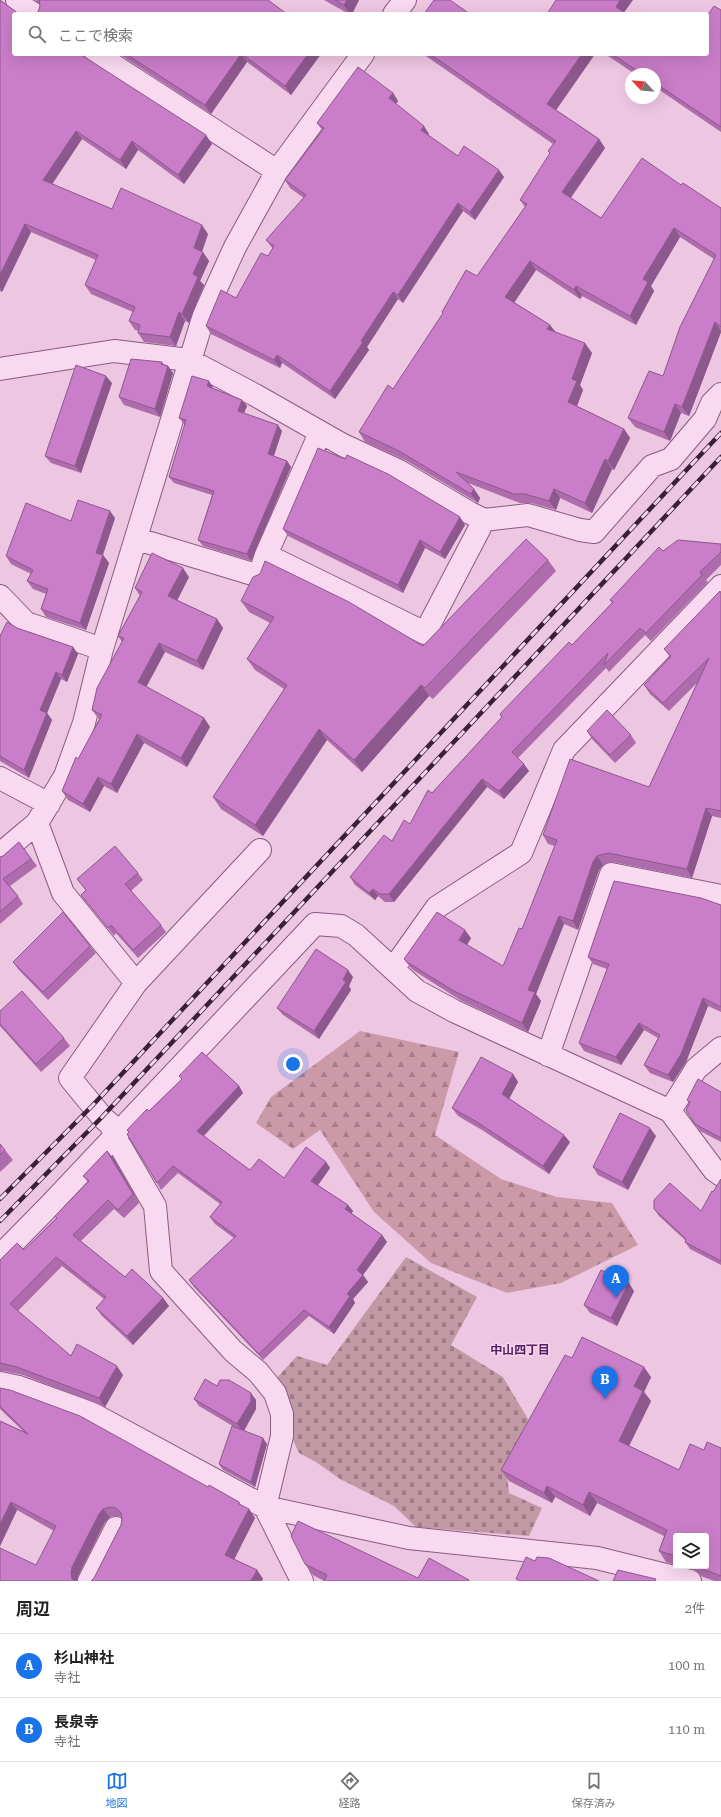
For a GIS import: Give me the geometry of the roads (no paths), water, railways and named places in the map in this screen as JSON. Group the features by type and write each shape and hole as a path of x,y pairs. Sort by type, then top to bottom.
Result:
{"street":[{"path":"18,0 21,6 31,12"},
{"path":"396,12 405,0"},
{"path":"99,56 278,170"},
{"path":"0,854 37,823 65,776 84,723 102,649 137,539 204,315 235,247 278,170 362,56"},
{"path":"0,369 114,351 190,360 255,394 343,446 399,471 484,520 528,515 580,530 594,532 652,466 671,459 705,418 712,403 721,394"},
{"path":"137,539 259,576 266,555 320,433"},
{"path":"266,555 425,633 484,520"},
{"path":"393,969 437,907 522,853 564,750 721,586"},
{"path":"0,596 26,623 102,649"},
{"path":"0,778 49,804"},
{"path":"37,823 63,893 136,983"},
{"path":"260,850 136,983 70,1078 102,1117 111,1125 115,1137 155,1206 161,1272 233,1351 258,1372 275,1393 282,1414 282,1436 265,1507 302,1581"},
{"path":"548,1055 611,874 721,896"},
{"path":"0,1256 115,1137 315,924 341,926 356,935 417,990 436,1001 548,1055 670,1111 709,1164 721,1175"},
{"path":"670,1111 696,1069 721,1048"},
{"path":"0,1383 19,1387 91,1413 265,1507 409,1538 597,1558 690,1581"},
{"path":"89,1581 116,1528"}],"railway":[{"path":"0,1199 92,1106 721,433"},
{"path":"0,1221 102,1117 721,457"}],"place":[{"name":"杉山神社","path":"616,1298"},
{"name":"長泉寺","path":"605,1399"}],"district":[{"name":"中山四丁目","path":"520,1350"}]}
